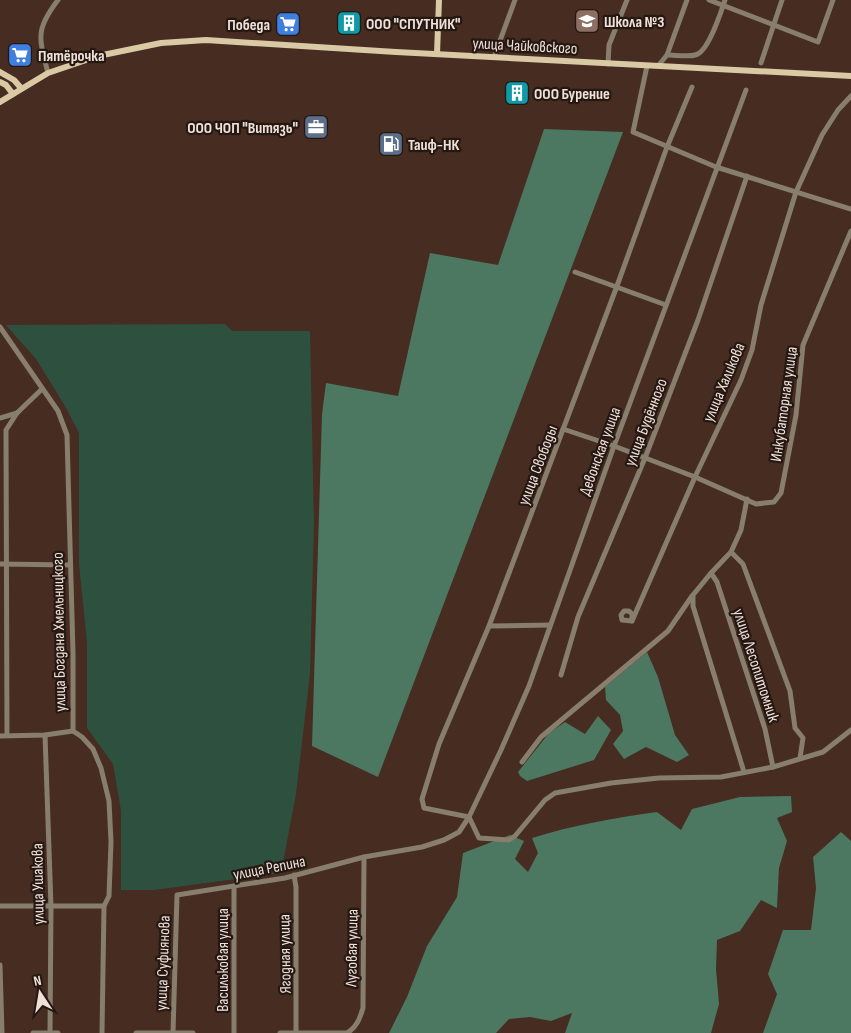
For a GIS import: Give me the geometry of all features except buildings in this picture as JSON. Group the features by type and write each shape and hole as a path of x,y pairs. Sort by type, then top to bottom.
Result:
{"main road":[{"path":"437,54 439,0"},
{"name":"улица Чайковского","path":"0,102 48,73 98,56 161,43 206,40 608,64 851,76"},
{"path":"0,72 14,80 21,88"},
{"path":"0,82 6,85 12,94"}],"street":[{"path":"48,73 40,42 40,32 49,12 58,0"},
{"path":"494,57 515,0"},
{"path":"608,64 609,45 627,0"},
{"path":"658,66 667,55 687,0"},
{"path":"709,0 725,2 818,42 833,0"},
{"path":"761,63 782,0"},
{"path":"667,55 696,56 702,52 710,39 725,2"},
{"path":"647,66 633,132 716,166 851,210"},
{"name":"улица Свободы","path":"469,817 424,808 422,799 439,744 489,626 617,286 667,147 692,87"},
{"name":"Девонская улица","path":"469,817 529,686 614,446 716,166 746,90"},
{"name":"улица Халикова","path":"632,621 695,477 741,380 752,350 761,305 796,192 822,135 838,110 851,96"},
{"name":"улица Будённого","path":"561,675 578,617 645,458 698,320 747,176"},
{"name":"Инкубаторная улица","path":"563,429 695,477 756,504 774,502 781,493 796,416 803,345 851,231"},
{"path":"576,272 666,305"},
{"name":"улица Богдана Хмельницкого","path":"0,327 58,411 67,435 73,653 72,731 82,737 93,749 101,768 109,801 111,842 109,896 104,906 102,1033"},
{"path":"7,735 6,430 17,413 42,389"},
{"path":"0,418 17,413"},
{"path":"522,762 541,737 668,631 692,595 731,552 741,530 747,499"},
{"path":"731,552 743,564 790,691 795,728 803,738 800,758"},
{"path":"0,564 70,565"},
{"name":"улица Лесопитомник","path":"711,573 717,582 766,729 773,767"},
{"path":"692,595 693,606 744,772"},
{"path":"489,626 550,625"},
{"path":"469,817 479,838 509,840 515,836 545,800 555,793 611,783 659,778 721,777 773,767 824,752 851,730"},
{"path":"0,736 45,735 72,731"},
{"name":"улица Ушакова","path":"45,735 50,906 50,1033"},
{"name":"улица Репина","path":"177,895 285,878 364,858 422,847 444,840 460,832 469,817"},
{"name":"Луговая улица","path":"348,1032 358,1023 363,1008 364,858"},
{"name":"Ягодная улица","path":"294,875 296,887 296,1033"},
{"name":"Васильковая улица","path":"234,886 234,1033"},
{"name":"улица Суфиянова","path":"173,1032 177,895"},
{"path":"0,906 104,906"},
{"path":"0,965 2,1033"},
{"path":"280,1033 348,1032"},
{"path":"33,1033 58,1033"},
{"path":"136,1033 193,1033"}],"green space":[{"path":"544,129 623,132 378,777 312,746 322,414 326,383 398,396 430,253 498,265"},
{"path":"225,324 232,331 310,331 314,524 310,674 296,794 281,873 154,890 121,890 121,811 113,764 87,728 87,642 79,564 79,433 36,359 6,325"},
{"path":"647,652 658,677 675,735 689,755 677,762 646,747 624,759 613,744 623,731 620,715 606,700 605,687"},
{"path":"598,716 611,730 594,760 527,781 520,776 518,772 549,733 565,722 585,734"},
{"path":"791,796 792,812 777,818 787,841 779,868 777,908 761,900 740,931 717,940 716,969 719,1004 711,1033 565,1033 572,1013 551,1021 530,1017 509,1019 496,1033 389,1033 407,997 427,946 457,897 463,853 510,835 524,841 515,859 528,872 538,853 532,838 547,833 594,822 657,812 681,830 692,809 740,797"},
{"path":"841,832 851,841 851,1033 763,1033 777,994 768,974 783,930 811,930 816,888 813,857"}],"place":[{"name":"Школа №3","path":"587,21"},
{"name":"ООО \"СПУТНИК\"","path":"349,23"},
{"name":"Победа","path":"288,24"},
{"name":"Пятёрочка","path":"20,55"},
{"name":"ООО Бурение","path":"517,93"},
{"name":"ООО ЧОП \"Витязь\"","path":"316,127"},
{"name":"Таиф-НК","path":"391,144"}]}
